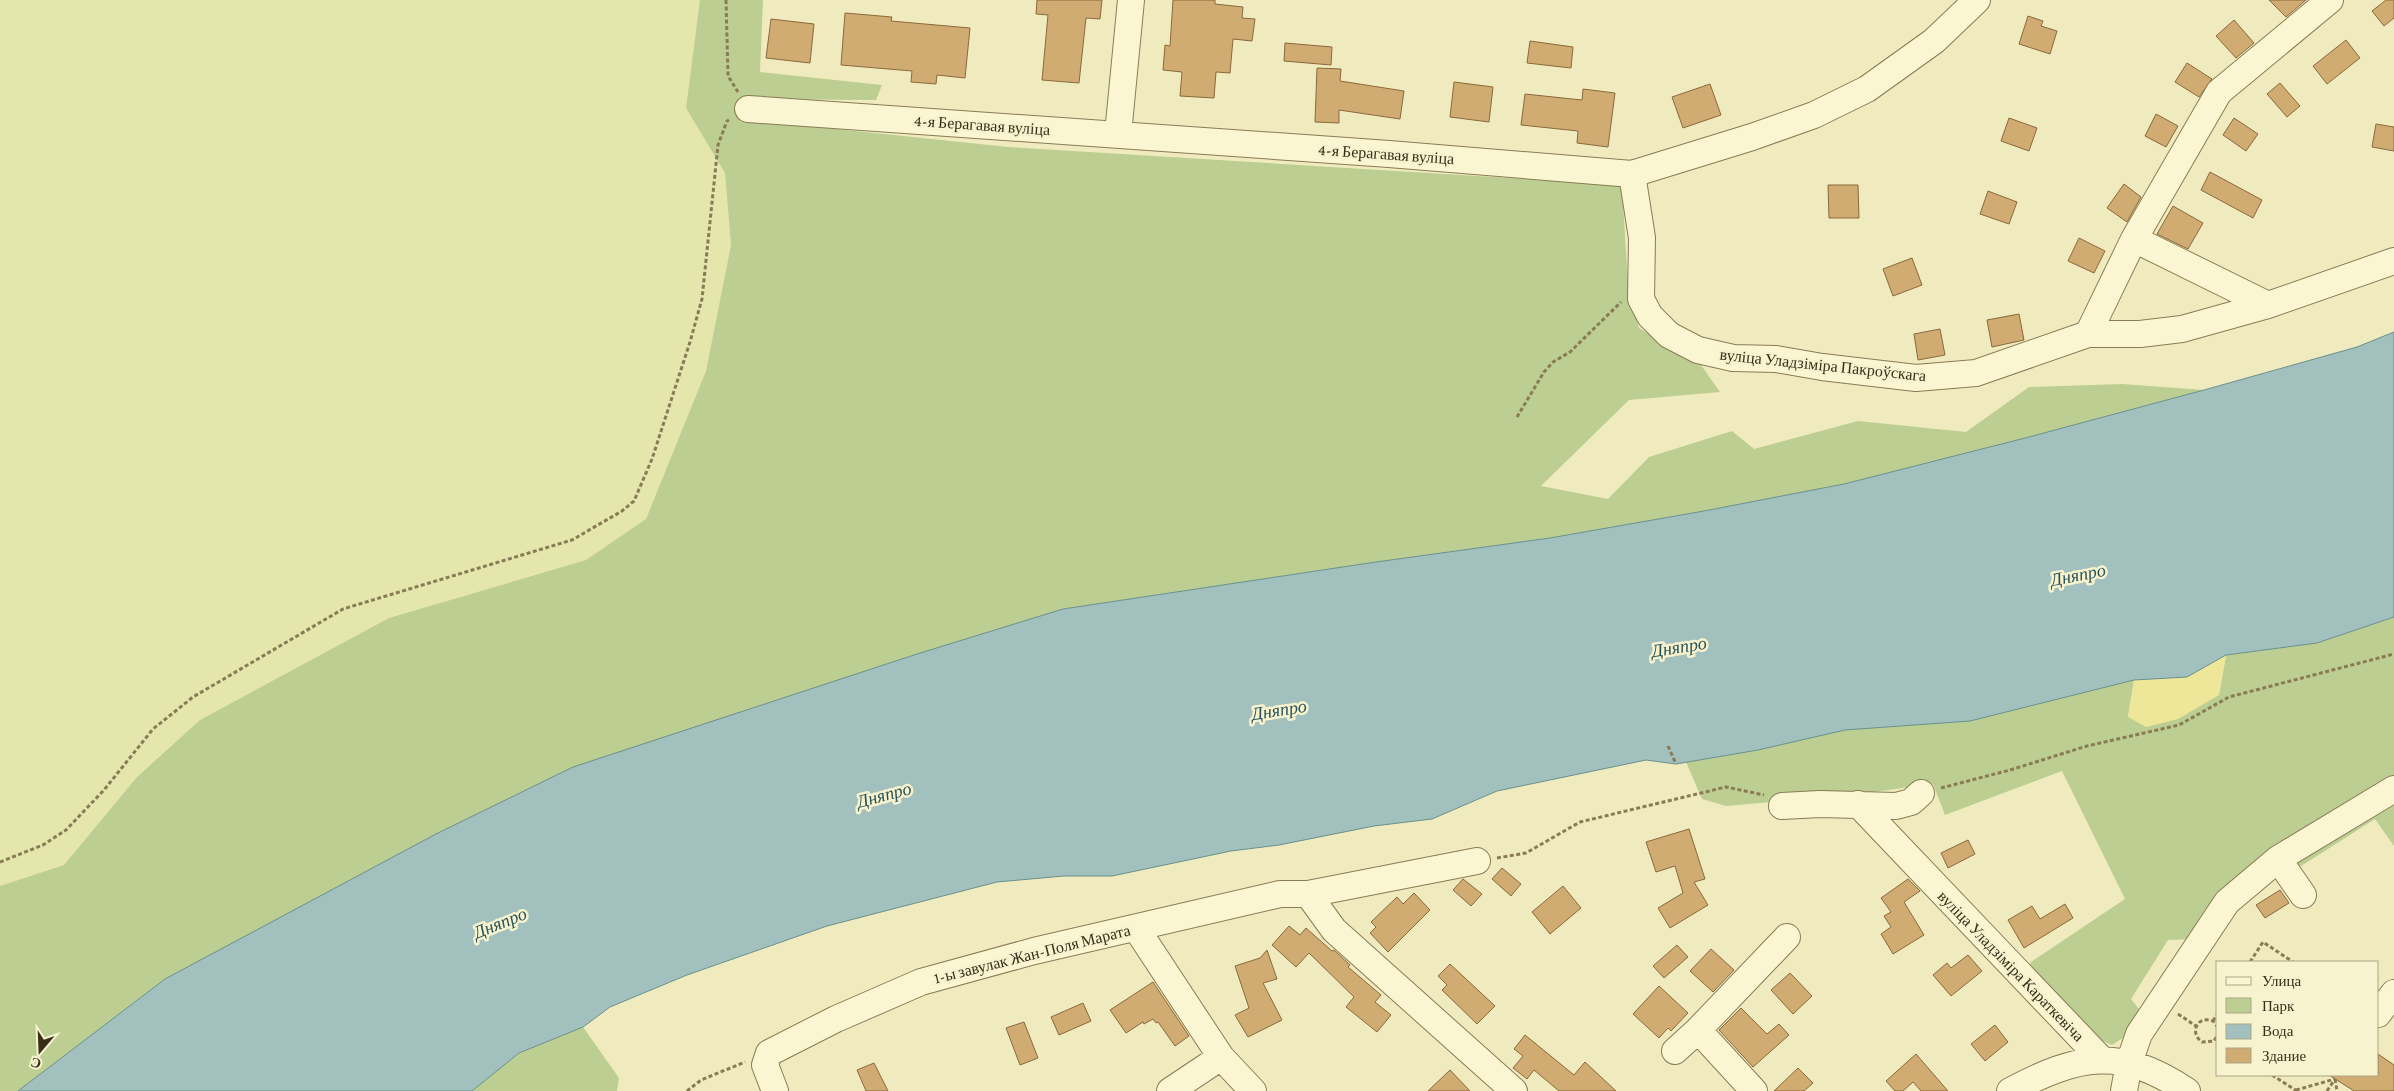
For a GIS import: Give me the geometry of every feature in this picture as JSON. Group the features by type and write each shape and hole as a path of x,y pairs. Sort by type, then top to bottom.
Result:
{"street":[{"path":"1118,134 1131,0"},
{"name":"4-я Берагавая вуліца","path":"748,109 1118,134 1632,174 1752,138 1814,115 1858,93 1934,42 1977,0"},
{"path":"2088,334 2134,239 2219,92 2330,0"},
{"name":"вуліца Уладзіміра Пакроўскага","path":"1632,174 1642,238 1641,299 1650,316 1669,335 1698,350 1733,358 1776,359 1822,367 1916,378 1976,373 2088,334 2140,334 2182,329 2268,305 2394,261"},
{"path":"2134,239 2268,305"},
{"path":"2124,1091 2129,1063 2139,1034 2227,902 2278,859 2394,789"},
{"path":"1782,806 1858,804 1896,806 1911,802 1921,793"},
{"name":"вуліца Уладзіміра Караткевіча","path":"1858,804 2101,1059"},
{"path":"2278,859 2303,895"},
{"name":"1-ы завулак Жан-Поля Марата","path":"769,1052 836,1019 921,982 1034,951 1280,894 1308,894 1477,861"},
{"path":"1308,894 1334,930 1514,1091"},
{"path":"1136,928 1221,1057 1254,1091"},
{"path":"1675,1051 1698,1030 1787,937"},
{"path":"2379,1013 2394,993"},
{"path":"1698,1030 1754,1091"},
{"path":"769,1052 765,1065 776,1091"},
{"path":"1170,1091 1221,1057"},
{"path":"2010,1091 2038,1076 2072,1064 2101,1059 2129,1063 2152,1071 2187,1091"}],"path":[{"path":"0,862 43,845 66,830 104,790 153,729 192,697 343,609 572,540 622,511 634,501 652,459 702,299 718,145 727,121 748,109 728,76 726,0"},
{"path":"1517,417 1549,367 1576,347 1640,281"},
{"path":"1921,793 2010,770 2087,746 2179,725 2229,697 2394,654"},
{"path":"1668,746 1676,764"},
{"path":"1477,861 1526,853 1580,822 1726,786 1765,795 1782,806"},
{"path":"2251,961 2263,942 2292,961"},
{"path":"2213,1021 2216,1016"},
{"path":"2216,1025 2213,1021 2202,1020 2196,1026 2195,1033 2202,1042 2210,1042 2216,1038"},
{"path":"687,1091 701,1080 769,1052"},
{"path":"2274,1076 2297,1090 2335,1079"},
{"path":"2327,1091 2335,1079"},
{"path":"2335,1079 2337,1091"}],"green space":[{"path":"0,0 700,0 686,108 725,173 731,245 706,371 646,519 586,560 389,618 200,720 137,777 64,865 0,886"},
{"path":"700,0 763,0 760,72 882,85 876,100 738,99 740,122 827,128 1008,147 1622,185 1628,285 1639,328 1701,365 1720,392 1629,400 1541,486 1608,499 1649,457 1732,431 1754,449 1858,421 1966,432 2029,387 2122,384 2204,390 1844,484 1550,538 1063,609 917,654 732,715 165,979 18,1091 0,1091 0,886 64,865 137,777 200,720 389,618 586,560 646,519 706,371 731,245 725,173 686,108"},
{"path":"2394,617 2394,781 2193,939 2168,940 2131,999 2142,1013 2129,1034 2112,1045 2092,1036 2027,969 2031,962 2125,899 2062,771 1945,815 1933,784 1851,795 1726,806 1702,799 1686,762 1758,750 1845,730 1970,721 2134,680 2128,717 2219,695 2226,655 2317,643"},
{"path":"2394,799 2394,846 2375,819 2298,868 2296,857"},
{"path":"583,1027 619,1078 617,1091 472,1091 519,1053"}],"sand":[{"path":"2226,655 2219,695 2178,719 2146,727 2128,717 2134,680 2187,677"}],"water":[{"name":"Дняпро","path":"2394,332 2394,617 2317,643 2226,655 2187,677 2134,680 1970,721 1845,730 1758,750 1676,764 1646,760 1497,791 1432,819 1374,826 1279,845 1231,851 1112,876 1064,876 997,882 827,926 687,975 610,1007 583,1027 519,1053 472,1091 18,1091 165,979 436,834 573,767 917,654 1063,609 1550,538 1844,484 2204,390 2357,347"}],"building":[{"path":"1037,0 1102,0 1100,19 1086,18 1079,83 1042,80 1048,15 1036,14"},
{"path":"1173,0 1215,0 1215,4 1243,7 1242,18 1255,19 1252,41 1233,39 1230,73 1216,72 1214,98 1180,96 1182,72 1163,70 1165,45 1170,46"},
{"path":"2269,0 2306,0 2286,17"},
{"path":"2386,0 2394,0 2394,18 2384,26 2372,11"},
{"path":"845,13 892,17 891,21 970,28 965,78 937,75 936,84 911,82 912,71 841,65"},
{"path":"2028,16 2043,21 2041,26 2057,31 2050,54 2019,44"},
{"path":"771,19 814,24 810,63 766,58"},
{"path":"2234,20 2254,43 2236,58 2216,36"},
{"path":"2346,40 2360,58 2327,84 2313,66"},
{"path":"1530,41 1573,47 1571,68 1527,63"},
{"path":"1285,43 1332,47 1331,65 1284,61"},
{"path":"2187,63 2212,79 2199,97 2175,82"},
{"path":"1317,68 1341,69 1340,81 1404,91 1400,119 1339,110 1339,123 1315,122"},
{"path":"1454,82 1493,87 1489,122 1450,117"},
{"path":"2280,83 2300,106 2287,117 2267,94"},
{"path":"1710,84 1721,115 1683,128 1672,97"},
{"path":"1583,89 1615,93 1608,147 1577,143 1578,131 1521,125 1525,94 1582,100"},
{"path":"2156,114 2178,126 2166,147 2145,136"},
{"path":"2009,118 2037,128 2029,151 2001,141"},
{"path":"2234,118 2258,134 2246,151 2223,135"},
{"path":"2376,124 2394,127 2394,151 2372,147"},
{"path":"2210,172 2262,200 2253,218 2201,190"},
{"path":"2124,184 2141,197 2127,222 2107,208"},
{"path":"1828,185 1858,185 1859,218 1829,218"},
{"path":"1988,191 2017,202 2009,224 1980,214"},
{"path":"2173,206 2203,223 2188,249 2157,234"},
{"path":"2079,238 2105,251 2094,273 2068,261"},
{"path":"1912,258 1922,285 1893,296 1883,269"},
{"path":"2019,314 2024,340 1992,347 1987,320"},
{"path":"1940,329 1945,355 1918,360 1914,334"},
{"path":"1689,829 1705,879 1694,882 1708,905 1670,928 1658,908 1683,893 1675,866 1656,872 1646,842"},
{"path":"1968,840 1975,854 1948,868 1941,853"},
{"path":"1502,868 1521,884 1511,896 1492,879"},
{"path":"1463,879 1482,894 1471,906 1453,890"},
{"path":"1908,879 1920,891 1904,902 1924,935 1893,954 1881,934 1891,927 1884,916 1891,912 1881,898"},
{"path":"1563,886 1581,908 1550,934 1532,912"},
{"path":"2280,890 2289,903 2265,918 2256,905"},
{"path":"1414,893 1430,910 1388,952 1370,933 1376,927 1371,922 1397,897 1403,904"},
{"path":"2065,904 2073,918 2024,948 2008,920 2032,906 2040,919"},
{"path":"1289,926 1300,935 1306,928 1332,951 1334,950 1350,965 1348,967 1381,995 1375,1002 1391,1015 1377,1032 1346,1007 1354,997 1309,953 1296,967 1272,945"},
{"path":"1677,945 1688,957 1664,978 1653,966"},
{"path":"1711,949 1734,970 1713,992 1690,971"},
{"path":"1267,950 1277,979 1263,983 1282,1020 1248,1037 1235,1015 1249,1008 1235,966 1260,958"},
{"path":"1968,955 1982,971 1951,996 1933,975 1947,963 1951,968"},
{"path":"1450,964 1495,1006 1477,1024 1442,990 1447,985 1438,976"},
{"path":"1790,973 1812,996 1793,1014 1771,990"},
{"path":"1153,982 1189,1036 1175,1046 1158,1022 1156,1023 1153,1019 1144,1024 1143,1022 1126,1033 1110,1010"},
{"path":"1659,986 1688,1013 1671,1031 1668,1028 1659,1038 1633,1014"},
{"path":"1083,1003 1091,1021 1059,1035 1051,1017"},
{"path":"1741,1008 1767,1034 1779,1024 1789,1035 1753,1067 1719,1030"},
{"path":"1024,1022 1038,1058 1020,1065 1006,1028"},
{"path":"1995,1025 2008,1042 1985,1061 1971,1044"},
{"path":"1525,1035 1574,1075 1585,1062 1616,1091 1559,1091 1534,1070 1527,1079 1513,1068 1523,1056 1514,1049"},
{"path":"1916,1054 1948,1091 1921,1091 1913,1082 1903,1091 1895,1091 1886,1081"},
{"path":"2379,1055 2394,1065 2394,1091 2354,1091 2331,1076 2379,1076"},
{"path":"874,1063 888,1091 866,1091 857,1070"},
{"path":"1798,1068 1813,1083 1804,1091 1774,1091"},
{"path":"1450,1070 1470,1091 1428,1091"}]}
